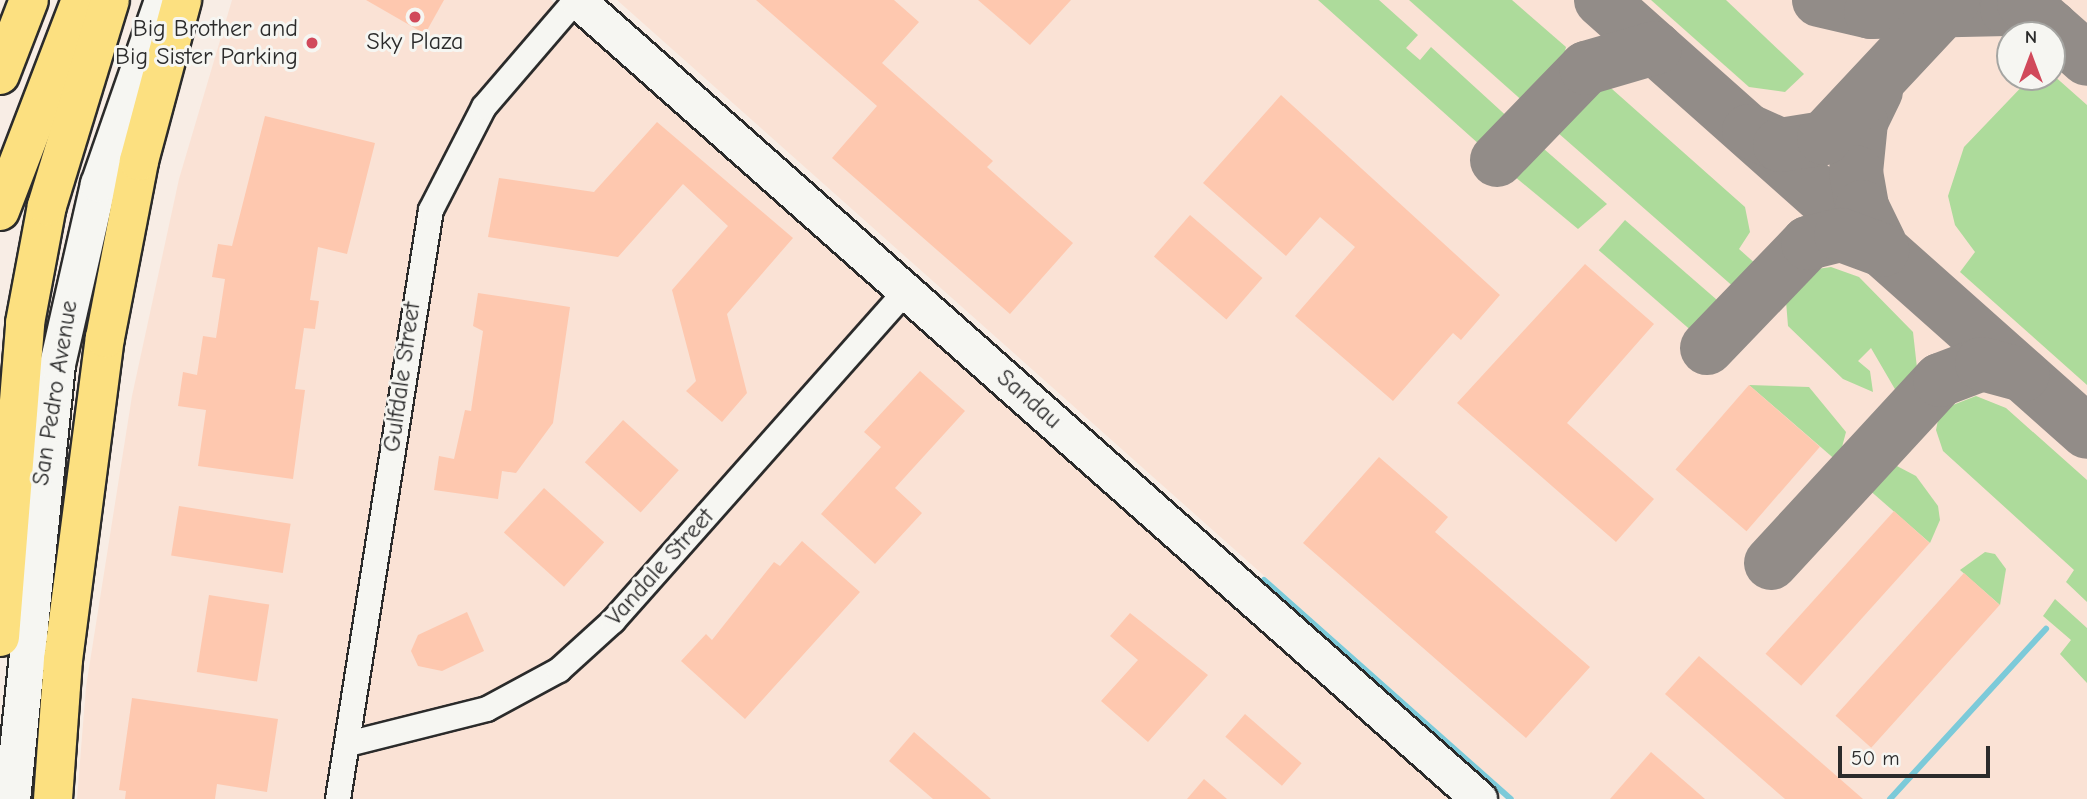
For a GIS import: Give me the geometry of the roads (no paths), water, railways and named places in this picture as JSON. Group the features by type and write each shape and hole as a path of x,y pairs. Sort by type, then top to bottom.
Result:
{"highway":[{"path":"0,75 29,0"},
{"path":"0,211 81,0"},
{"path":"0,637 25,323 47,206 110,0"},
{"path":"53,799 62,660 101,360 134,186 182,0"}],"street":[{"name":"San Pedro Avenue","path":"12,799 57,364 98,184 162,0"},
{"name":"Sandau","path":"577,0 1479,799"},
{"name":"Gulfdale Street","path":"338,799 431,210 484,107 577,0"},
{"name":"Vandale Street","path":"348,744 487,709 559,670 619,614 906,291"}],"waterway":[{"path":"1264,580 1511,799"},
{"path":"1890,799 2046,629"}],"place":[{"name":"Sky Plaza","path":"415,17"},
{"name":"Big Brother and Big Sister Parking","path":"312,43"}]}
